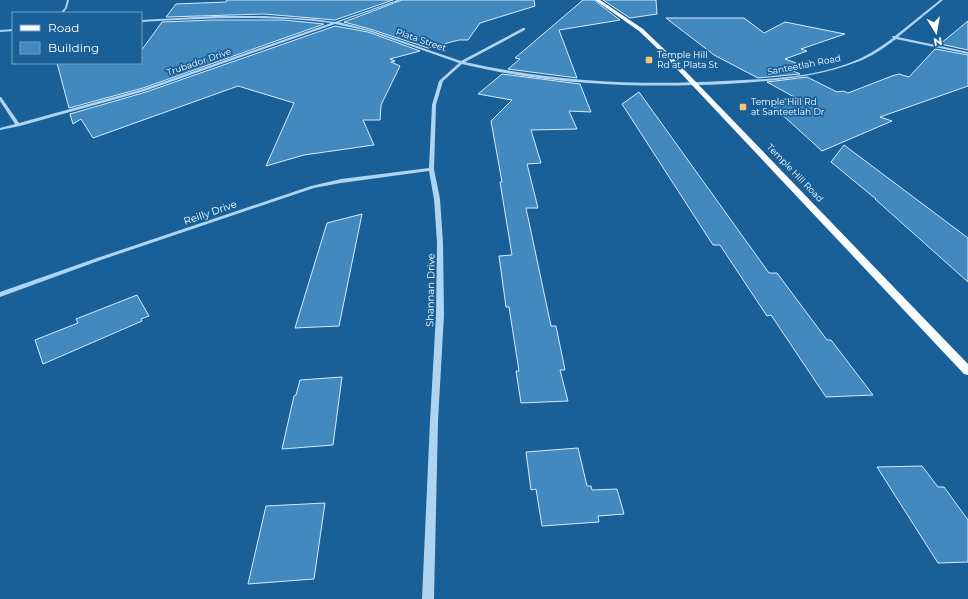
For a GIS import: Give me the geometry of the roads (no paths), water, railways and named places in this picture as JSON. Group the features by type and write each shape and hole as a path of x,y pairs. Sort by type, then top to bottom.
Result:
{"main road":[{"name":"Temple Hill Road","path":"597,0 641,30 696,85 968,371"}],"street":[{"path":"62,12 66,8 68,0"},
{"name":"Trubador Drive","path":"0,129 144,90 400,0"},
{"name":"Santeetlah Road","path":"696,85 773,80 838,68 860,61 942,0"},
{"name":"Plata Street","path":"142,21 249,16 285,17 338,23 369,30 462,62 523,75 618,84 696,85"},
{"name":"Shannan Drive","path":"428,599 434,421 440,315 440,243 437,199 431,168 432,125 436,93 441,82 462,62 524,29"},
{"path":"0,31 12,30"},
{"path":"893,37 968,53"},
{"path":"0,98 18,124"},
{"name":"Reilly Drive","path":"0,295 99,259 313,187 341,181 431,168"}],"place":[{"name":"Temple Hill Rd at Plata St","path":"649,60"},
{"name":"Temple Hill Rd at Santeetlah Dr","path":"743,107"}]}
